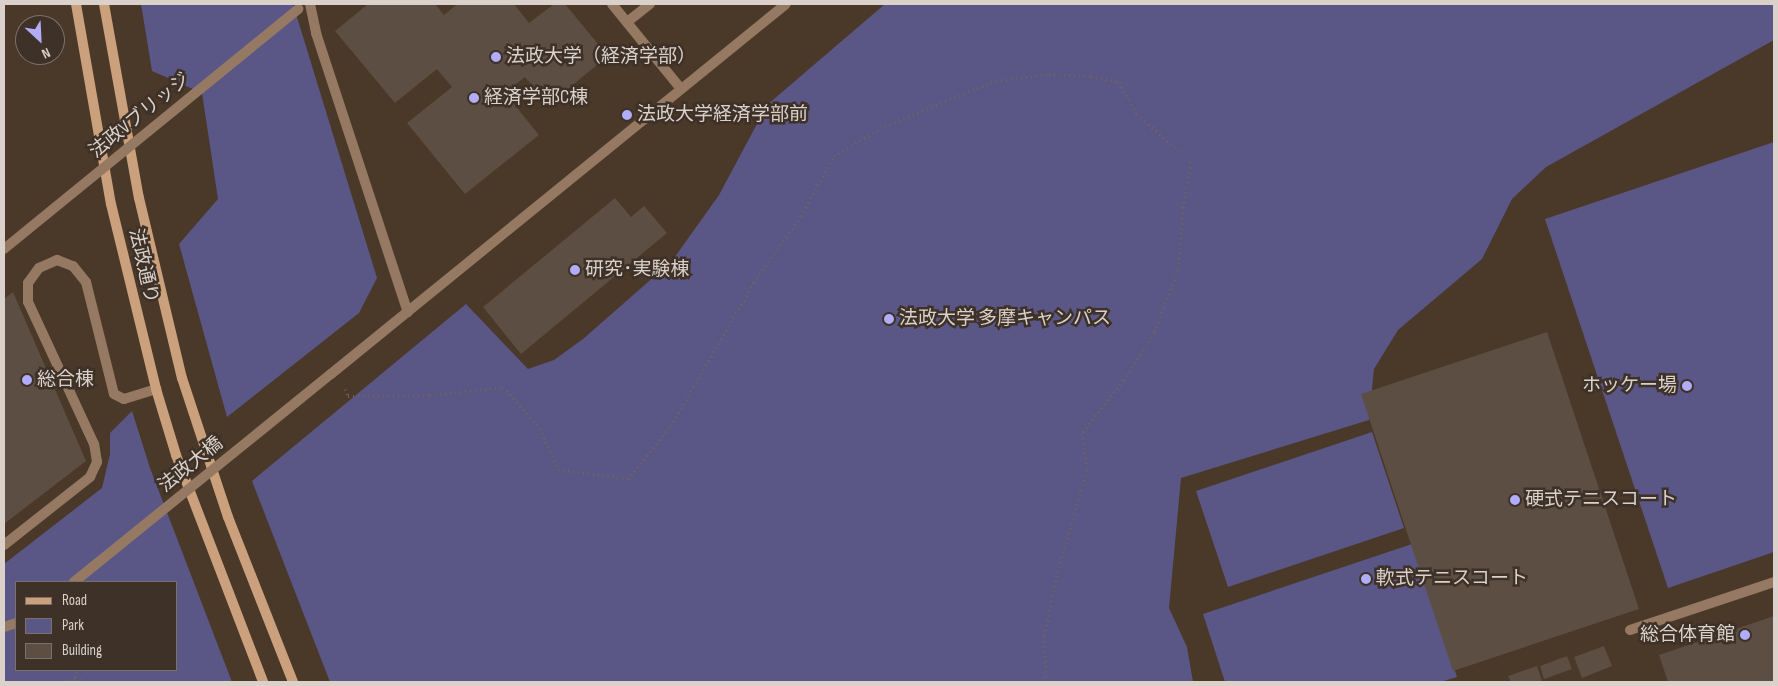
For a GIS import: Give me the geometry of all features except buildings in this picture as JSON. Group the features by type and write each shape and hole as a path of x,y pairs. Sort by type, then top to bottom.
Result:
{"street":[{"name":"法政通り","path":"76,4 111,204 156,389 204,529 263,682"},
{"name":"法政通り","path":"104,4 157,283 182,378 228,517 293,682"},
{"path":"310,4 316,33 408,312"},
{"path":"612,4 681,89"},
{"path":"627,22 650,4"},
{"name":"法政大橋","path":"75,581 786,4"},
{"name":"法政Vブリッジ","path":"4,249 298,9"},
{"path":"4,545 90,477 97,462 94,444 28,302 28,283 39,268 57,260 73,266 86,282 114,394 124,399 156,389"},
{"path":"1630,630 1774,582"}],"path":[{"path":"345,389 348,396 430,395 503,387 540,428 558,469 628,479 671,426 754,282 801,216 834,156 885,126 991,82 1049,74 1091,76 1119,82 1138,114 1191,162 1183,208 1178,270 1154,333 1124,380 1082,433 1087,470 1059,566 1044,636 1046,682"},
{"path":"75,677 76,671"},
{"path":"65,682 75,677"},
{"path":"75,677 84,682"}],"shaded area":[{"name":"法政大学 多摩キャンパス","path":"4,4 1774,4 1774,682 4,682"}],"green space":[{"path":"141,4 293,4 377,278 359,313 227,417 179,244 218,199 202,93 152,71"},
{"path":"885,4 1774,4 1774,40 1546,167 1512,199 1482,259 1398,330 1374,369 1369,420 1181,478 1169,608 1187,647 1193,682 330,682 252,481 466,304 528,369 554,360 583,339 672,261 719,195 767,105"},
{"name":"ホッケー場","path":"1774,142 1774,552 1668,588 1545,219"},
{"path":"132,411 150,468 232,682 4,682 4,564 102,488 110,454 110,433"},
{"name":"軟式テニスコート","path":"1372,432 1404,528 1228,587 1196,491"},
{"name":"軟式テニスコート","path":"1412,544 1457,677 1440,682 1225,682 1203,614"}],"place":[{"name":"法政大学（経済学部）","path":"496,57"},
{"name":"経済学部C棟","path":"474,98"},
{"name":"法政大学経済学部前","path":"627,115"},
{"name":"研究･実験棟","path":"575,270"},
{"name":"法政大学 多摩キャンパス","path":"889,319"},
{"name":"総合棟","path":"27,380"},
{"name":"ホッケー場","path":"1687,386"},
{"name":"硬式テニスコート","path":"1515,500"},
{"name":"軟式テニスコート","path":"1366,579"},
{"name":"総合体育館","path":"1745,635"}]}
